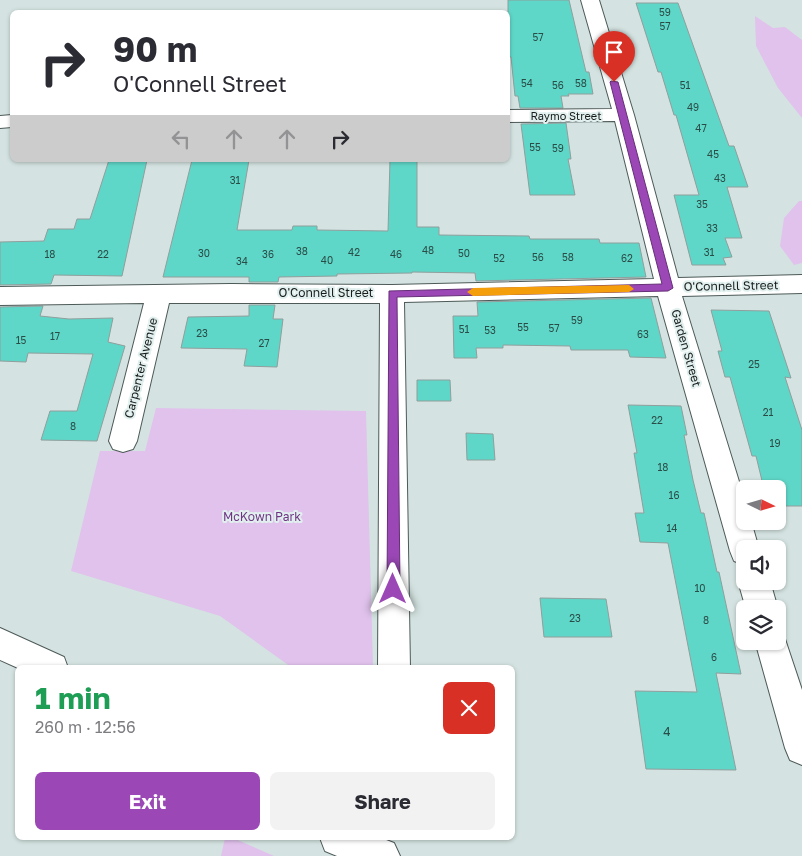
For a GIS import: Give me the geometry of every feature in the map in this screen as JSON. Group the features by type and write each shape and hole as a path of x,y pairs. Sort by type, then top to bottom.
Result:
{"street":[{"name":"Garden Street","path":"590,0 624,116 668,288 742,540"},
{"name":"Raymo Street","path":"510,116 624,116"},
{"name":"O'Connell Street","path":"0,296 392,294 802,284"},
{"name":"Carpenter Avenue","path":"123,441 159,294"},
{"path":"392,294 394,665"},
{"path":"0,643 46,665"},
{"path":"775,650 802,748"},
{"path":"343,840 381,856"}],"green space":[{"path":"755,16 773,28 785,27 802,40 802,118 778,88 756,46"},
{"path":"799,201 802,201 802,263 794,265 780,246 784,218"},
{"name":"McKown Park","path":"156,408 366,411 373,665 288,665 220,616 71,571 100,451 145,451"},
{"path":"225,840 238,840 274,856 221,856"}],"building":[{"path":"508,0 569,0 586,72 589,72 593,94 568,94 569,96 561,96 563,108 520,108 518,96 515,96 510,57 510,10 508,10"},
{"path":"636,3 678,3 729,146 734,146 748,187 727,187 742,238 725,238 732,257 723,258 726,265 692,265 674,195 699,195 676,115 674,115 661,72 658,72"},
{"path":"566,123 571,159 568,159 575,195 530,195 521,124"},
{"path":"108,162 147,162 122,276 54,275 51,284 0,285 0,242 44,241 48,229 74,229 77,219 90,219"},
{"path":"192,162 249,162 237,230 292,230 293,226 317,226 317,230 388,231 390,162 417,162 417,227 439,227 439,235 529,236 530,239 599,239 600,243 639,243 646,277 476,281 475,273 412,272 279,277 278,282 249,282 249,277 163,277"},
{"path":"651,298 666,358 630,357 628,350 571,350 570,346 503,345 503,348 476,348 477,358 454,358 453,316 478,316 477,302"},
{"path":"249,305 275,305 273,319 283,319 277,367 244,366 247,349 181,348 188,317 249,316"},
{"path":"43,306 40,316 69,319 113,318 108,342 125,346 97,441 41,440 50,411 77,411 93,354 28,353 26,362 0,361 0,307"},
{"path":"711,310 769,311 791,378 785,377 802,430 802,506 786,506 786,480 762,480 756,456 752,456 730,377 725,377 718,351 722,351"},
{"path":"417,380 450,380 451,401 417,401"},
{"path":"628,405 681,406 687,435 684,435 693,480 701,513 704,513 717,572 719,572 741,674 716,673 736,770 646,769 635,691 697,692 668,543 640,542 635,513 644,513 634,453 637,453"},
{"path":"466,433 493,434 495,460 467,460"},
{"path":"540,598 606,599 612,637 544,637"}],"slow traffic":[{"path":"473,292 629,289"}],"route":[{"path":"393,589 392,294 668,288 614,82"}]}
